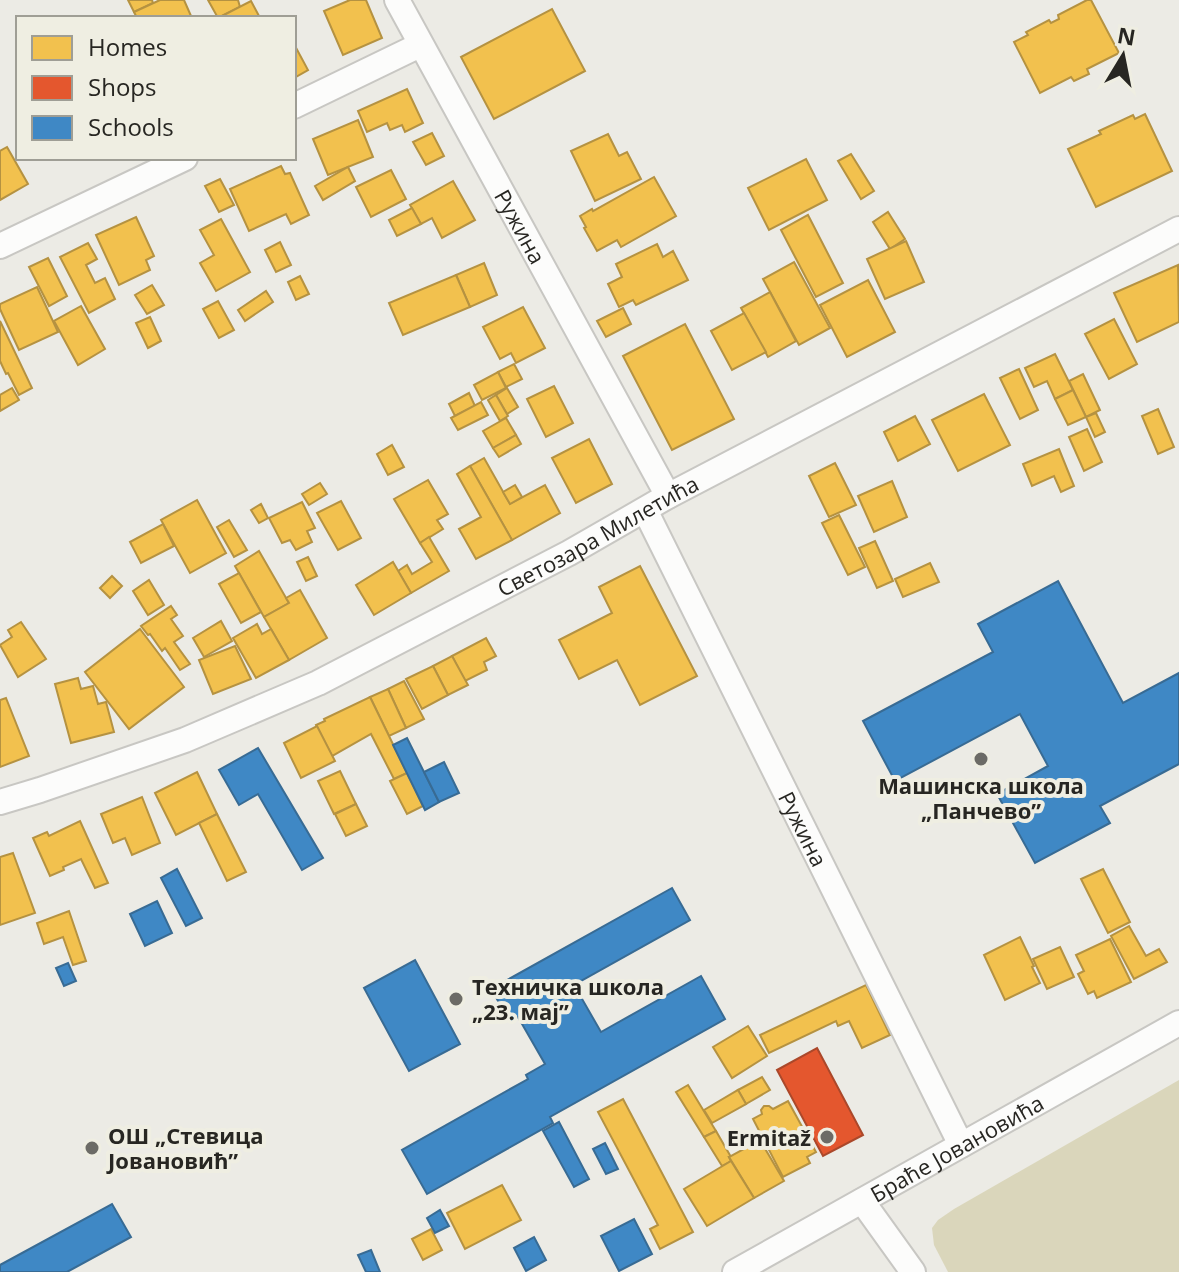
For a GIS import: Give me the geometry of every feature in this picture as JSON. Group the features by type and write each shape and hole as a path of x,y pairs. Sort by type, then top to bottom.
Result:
{"street":[{"name":"Ружина","path":"397,0 668,496"},
{"path":"296,105 420,45"},
{"path":"0,246 181,160"},
{"name":"Светозара Милетића","path":"0,802 185,740 318,683 1179,229"},
{"name":"Ружина","path":"645,510 961,1145"},
{"name":"Браће Јовановића","path":"735,1272 1179,1023"},
{"path":"862,1201 913,1272"}],"shaded area":[{"path":"1179,1080 1179,1272 948,1272 934,1245 932,1228 938,1220"}],"building: Homes":[{"path":"128,0 152,0 153,3 134,12"},
{"path":"160,0 184,0 191,16 136,16 134,12"},
{"path":"208,0 238,0 240,7 217,16"},
{"path":"350,0 366,0 382,38 343,55 324,11"},
{"path":"1091,0 1119,53 1087,69 1089,74 1074,81 1071,77 1040,93 1014,42 1028,35 1026,32 1049,20 1051,23 1059,19 1058,15"},
{"path":"251,1 259,16 222,16"},
{"path":"552,9 585,71 494,119 461,57"},
{"path":"296,48 308,70 296,77"},
{"path":"407,89 423,123 405,132 402,125 390,130 387,123 367,132 358,111"},
{"path":"1145,114 1172,171 1096,207 1068,149 1133,115 1135,119"},
{"path":"358,120 373,157 328,175 313,139"},
{"path":"432,133 444,156 426,165 413,142"},
{"path":"608,134 619,156 627,152 641,179 595,201 571,151"},
{"path":"7,147 28,184 0,200 0,151"},
{"path":"851,154 874,191 861,199 838,161"},
{"path":"806,159 827,200 769,230 748,188"},
{"path":"281,166 285,174 290,173 309,215 291,224 286,214 249,231 230,189"},
{"path":"348,167 355,181 323,200 315,186"},
{"path":"391,170 406,199 371,217 356,187"},
{"path":"654,177 676,216 621,247 617,240 597,251 580,216"},
{"path":"220,179 234,205 219,212 205,186"},
{"path":"453,181 475,220 442,238 432,218 421,224 410,205"},
{"path":"412,208 421,224 397,236 389,220"},
{"path":"888,212 905,239 890,249 873,222"},
{"path":"808,215 843,283 816,297 781,230"},
{"path":"136,217 154,256 146,260 150,270 119,285 96,235"},
{"path":"221,219 250,272 216,291 200,263 214,255 200,230"},
{"path":"906,241 924,282 885,299 867,259"},
{"path":"280,242 291,265 276,272 265,250"},
{"path":"88,243 97,259 86,265 95,283 105,278 115,299 89,313 60,257"},
{"path":"657,244 663,257 673,251 688,280 636,305 633,300 619,307 608,284 622,277 616,264"},
{"path":"48,258 67,296 49,306 29,267"},
{"path":"794,262 830,328 799,345 763,279"},
{"path":"484,263 497,295 470,307 456,275"},
{"path":"1178,265 1179,322 1137,342 1114,293"},
{"path":"456,275 470,307 403,335 389,303"},
{"path":"300,276 309,294 296,300 288,282"},
{"path":"868,280 895,332 847,357 820,305"},
{"path":"152,285 164,305 147,314 135,295"},
{"path":"37,287 58,332 19,350 0,304"},
{"path":"266,291 273,302 245,321 238,310"},
{"path":"770,292 796,341 768,357 741,308"},
{"path":"218,301 234,330 219,338 203,309"},
{"path":"81,306 105,349 78,365 54,321"},
{"path":"523,307 545,348 516,363 511,353 500,359 483,327"},
{"path":"623,308 631,324 606,337 597,321"},
{"path":"744,313 766,352 732,370 711,331"},
{"path":"150,317 161,341 148,348 136,323"},
{"path":"1114,319 1137,364 1109,379 1085,334"},
{"path":"0,321 32,388 19,395 0,361"},
{"path":"685,324 734,419 672,450 623,356"},
{"path":"1055,354 1073,390 1055,399 1047,381 1034,387 1025,368"},
{"path":"514,364 522,379 506,387 498,372"},
{"path":"1019,369 1038,410 1020,419 1000,378"},
{"path":"498,372 506,388 482,400 474,385"},
{"path":"1083,374 1100,410 1086,417 1069,381"},
{"path":"554,386 573,423 546,437 527,399"},
{"path":"12,388 19,400 0,411 0,395"},
{"path":"507,388 518,407 507,414 496,395"},
{"path":"1073,390 1086,417 1068,425 1055,399"},
{"path":"469,393 475,406 455,416 449,404"},
{"path":"984,394 1010,445 958,471 932,420"},
{"path":"496,395 508,416 500,421 488,400"},
{"path":"481,402 488,415 458,430 451,418"},
{"path":"1158,409 1174,447 1158,454 1142,416"},
{"path":"1096,413 1105,432 1095,437 1086,417"},
{"path":"915,416 930,444 898,461 884,432"},
{"path":"506,418 516,435 493,448 483,431"},
{"path":"1087,429 1102,462 1084,471 1069,437"},
{"path":"516,435 521,444 499,457 493,448"},
{"path":"589,439 612,484 576,503 552,458"},
{"path":"392,445 404,467 388,475 377,454"},
{"path":"1059,449 1074,486 1061,492 1054,476 1032,486 1023,464"},
{"path":"484,458 510,504 545,485 560,513 512,540 470,466"},
{"path":"835,463 856,505 829,517 809,476"},
{"path":"470,466 512,540 476,559 459,529 481,517 457,474"},
{"path":"428,480 448,514 437,520 443,529 420,543 394,499"},
{"path":"892,481 907,517 874,532 858,496"},
{"path":"320,483 327,494 309,505 302,494"},
{"path":"515,485 522,497 510,504 503,492"},
{"path":"197,500 226,553 190,573 161,520"},
{"path":"341,501 361,538 338,550 317,513"},
{"path":"302,502 315,528 307,531 312,542 296,550 290,540 282,543 269,518"},
{"path":"261,504 268,518 259,523 251,510"},
{"path":"839,515 865,567 848,575 822,523"},
{"path":"229,520 247,550 234,557 217,527"},
{"path":"163,524 174,546 141,563 130,542"},
{"path":"429,537 449,571 411,593 398,571 407,565 412,574 432,562 420,543"},
{"path":"875,541 893,581 877,588 859,548"},
{"path":"259,551 289,603 264,617 235,566"},
{"path":"308,557 317,576 306,581 297,562"},
{"path":"393,562 411,593 374,615 356,585"},
{"path":"930,563 939,582 903,597 895,579"},
{"path":"640,566 697,676 640,705 617,660 579,679 559,640 612,613 599,587"},
{"path":"239,573 261,612 241,623 219,584"},
{"path":"112,576 122,586 110,598 100,588"},
{"path":"149,580 164,605 148,615 133,591"},
{"path":"300,590 327,638 289,660 264,617 289,603 286,598"},
{"path":"171,606 177,615 171,619 183,636 174,642 190,664 180,670 165,648 162,651 141,626"},
{"path":"221,621 232,641 204,657 193,638"},
{"path":"21,622 46,659 18,677 0,645 12,637 8,630"},
{"path":"257,624 262,634 271,629 289,660 256,678 233,638"},
{"path":"140,629 184,687 129,729 85,672"},
{"path":"486,638 496,656 484,662 487,670 465,681 452,656"},
{"path":"235,646 251,679 213,694 199,660"},
{"path":"452,656 468,685 448,695 433,666"},
{"path":"433,666 448,695 422,709 406,679"},
{"path":"78,678 81,689 93,686 98,704 106,702 114,732 71,743 55,684"},
{"path":"404,681 424,719 406,728 388,689"},
{"path":"388,689 406,728 389,736 370,697"},
{"path":"370,697 407,773 394,779 371,734 332,756 316,725"},
{"path":"6,698 29,756 0,767 0,700"},
{"path":"317,726 335,761 301,778 284,743"},
{"path":"340,771 356,804 334,814 318,781"},
{"path":"197,772 217,814 176,835 155,793"},
{"path":"407,773 423,806 407,814 390,781"},
{"path":"142,797 160,843 132,855 125,838 113,843 101,814"},
{"path":"356,804 367,826 346,836 335,814"},
{"path":"217,814 246,872 227,881 199,823"},
{"path":"80,821 108,883 95,888 81,859 50,876 33,838 47,832 49,836"},
{"path":"13,853 35,913 0,925 0,857"},
{"path":"1103,869 1130,922 1108,933 1081,879"},
{"path":"69,911 86,961 73,965 63,937 44,944 37,923"},
{"path":"1129,926 1146,956 1159,949 1167,962 1134,979 1111,936"},
{"path":"1020,937 1040,983 1005,1000 984,955"},
{"path":"1110,939 1131,982 1097,998 1094,991 1088,994 1078,974 1084,971 1076,955"},
{"path":"1060,947 1074,977 1047,989 1033,959"},
{"path":"866,985 890,1035 862,1048 849,1021 838,1026 836,1021 769,1053 760,1035"},
{"path":"748,1026 767,1056 732,1078 713,1047"},
{"path":"762,1077 770,1090 746,1104 738,1090"},
{"path":"688,1085 716,1131 704,1137 676,1092"},
{"path":"738,1090 746,1104 712,1123 704,1110"},
{"path":"623,1099 693,1232 660,1249 650,1229 658,1225 598,1112"},
{"path":"788,1101 816,1152 807,1157 810,1163 783,1177 753,1119 762,1114 764,1106 773,1109"},
{"path":"716,1131 731,1157 731,1161 722,1166 704,1137"},
{"path":"760,1140 784,1181 754,1198 729,1157"},
{"path":"731,1161 754,1198 707,1226 684,1189"},
{"path":"502,1185 521,1220 465,1249 447,1213"},
{"path":"431,1229 442,1250 423,1260 412,1239"}],"building: Shops":[{"path":"817,1048 863,1135 823,1156 777,1070"}],"building: Schools":[{"path":"1058,581 1123,703 1179,673 1179,764 1100,806 1110,823 1035,863 997,794 1048,766 1020,714 895,781 863,721 993,652 978,624"},
{"path":"407,738 439,802 425,810 393,745"},
{"path":"258,748 323,858 302,870 258,794 239,805 219,770"},
{"path":"444,762 459,793 439,802 424,772"},
{"path":"177,869 202,918 186,926 161,878"},
{"path":"672,888 690,920 574,985 601,1032 701,976 725,1019 550,1117 553,1123 427,1194 402,1150 528,1079 526,1075 545,1064 518,1017 510,1021 491,989"},
{"path":"157,901 172,933 145,946 130,914"},
{"path":"415,960 460,1044 409,1071 364,988"},
{"path":"68,963 76,981 64,986 56,968"},
{"path":"559,1122 589,1179 574,1187 543,1131"},
{"path":"605,1143 618,1169 606,1174 593,1149"},
{"path":"112,1204 131,1237 67,1272 0,1272 0,1265"},
{"path":"440,1210 449,1226 435,1233 427,1218"},
{"path":"634,1219 652,1254 619,1271 601,1236"},
{"path":"534,1237 546,1260 526,1271 514,1248"},
{"path":"371,1250 380,1272 366,1272 358,1255"}],"place":[{"name":"Машинска школа „Панчево”","path":"981,759"},
{"name":"Техничка школа „23. мај”","path":"456,999"},
{"name":"Ermitaž","path":"827,1137"},
{"name":"ОШ „Стевица Јовановић”","path":"92,1148"}]}
